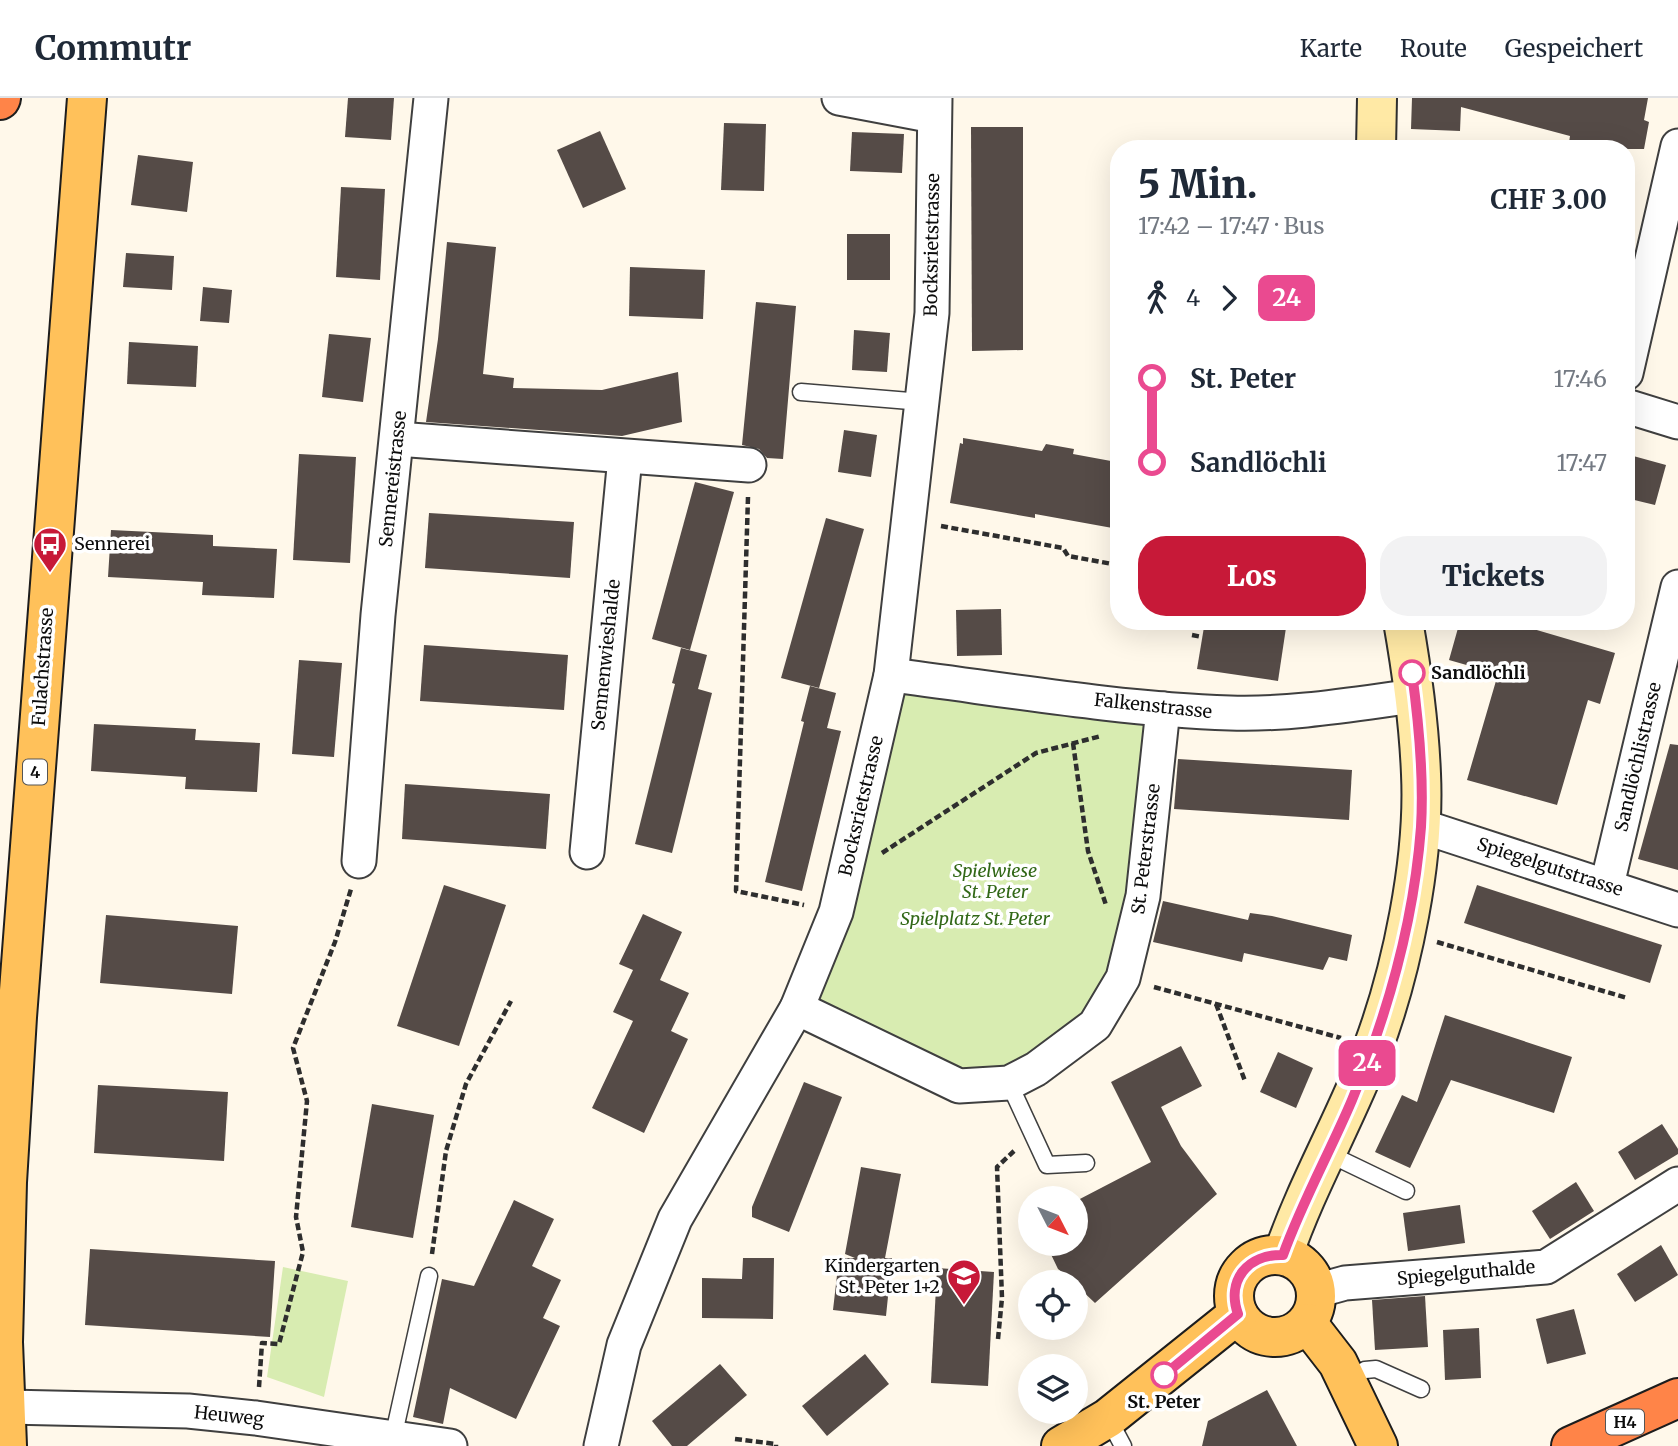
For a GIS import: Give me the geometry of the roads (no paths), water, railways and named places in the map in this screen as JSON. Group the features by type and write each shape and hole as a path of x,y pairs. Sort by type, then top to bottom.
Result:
{"highway":[{"name":"H4","path":"1571,1446 1678,1398"}],"main road":[{"name":"Fulachstrasse","path":"7,1446 3,1342 7,1168 87,98"},
{"path":"1312,1307 1296,1332 1282,1337 1268,1337 1254,1332 1238,1314 1234,1295 1237,1281 1244,1269 1255,1260 1269,1255 1283,1255 1297,1261 1307,1270 1312,1307 1378,1446"},
{"path":"1061,1446 1116,1432 1238,1314"}],"street":[{"name":"Sennereistrasse","path":"359,861 378,615 431,98"},
{"name":"Bocksrietstrasse","path":"601,1446 624,1345 675,1219 797,1008 836,912 891,675 932,313 934,107 839,98"},
{"path":"1376,140 1377,98"},
{"path":"1635,334 1678,146"},
{"path":"1635,409 1678,422"},
{"path":"397,439 749,465"},
{"name":"Sennenwieshalde","path":"587,852 625,457"},
{"name":"Sandlöchlistrasse","path":"1607,886 1678,587"},
{"path":"1283,1255 1373,1046 1405,933 1415,883 1421,826 1422,776 1415,696 1404,630"},
{"name":"Falkenstrasse","path":"891,675 1163,709 1231,713 1283,712 1415,696"},
{"name":"St. Peterstrasse","path":"797,1008 959,1086 1009,1083 1036,1069 1095,1025 1123,978 1143,896 1163,709"},
{"name":"Spiegelgutstrasse","path":"1421,826 1678,910"},
{"name":"Spiegelguthalde","path":"1312,1307 1345,1283 1546,1267 1678,1184"},
{"name":"Heuweg","path":"7,1407 188,1411 256,1418 357,1439 393,1438 450,1446"}],"lane":[{"path":"802,392 922,402"},
{"path":"1009,1083 1047,1165 1086,1163"},
{"path":"1327,1153 1406,1191"},
{"path":"393,1438 429,1276"},
{"path":"1351,1389 1365,1370 1376,1369 1421,1388"}],"place":[{"name":"Sennerei","path":"50,574"},
{"name":"Sandlöchli","path":"1412,673"},
{"name":"Kindergarten St. Peter 1+2","path":"964,1306"},
{"name":"St. Peter","path":"1164,1375"}],"park label":[{"name":"Spielwiese St. Peter","path":"995,881"},
{"name":"Spielplatz St. Peter","path":"975,919"}]}
